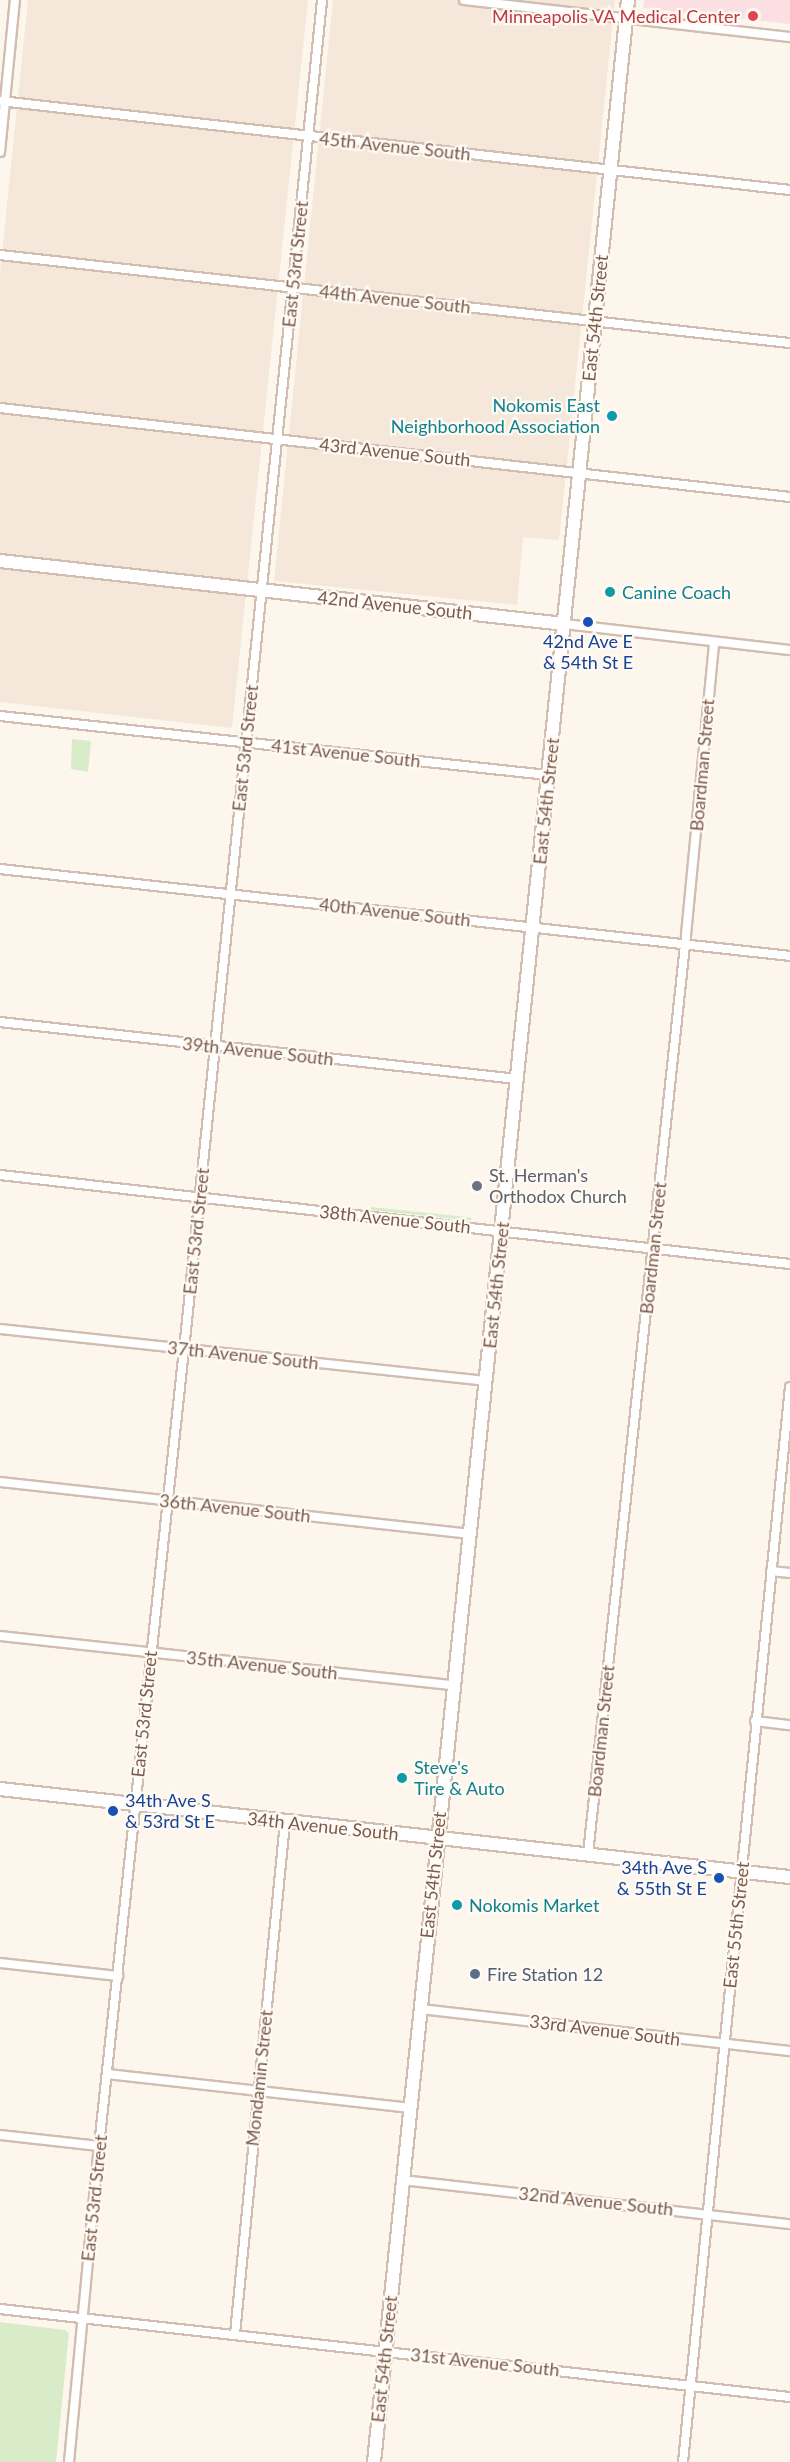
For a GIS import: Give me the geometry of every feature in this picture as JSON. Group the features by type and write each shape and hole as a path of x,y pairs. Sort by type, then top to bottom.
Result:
{"street":[{"path":"0,152 3,101 15,0"},
{"name":"East 53rd Street","path":"69,2462 99,2146 200,1197 322,0"},
{"path":"464,0 790,37"},
{"name":"East 54th Street","path":"374,2462 628,0"},
{"name":"45th Avenue South","path":"3,101 790,190"},
{"name":"44th Avenue South","path":"0,255 790,343"},
{"name":"43rd Avenue South","path":"0,408 790,497"},
{"name":"42nd Avenue South","path":"0,561 790,650"},
{"name":"Boardman Street","path":"588,1854 685,944 714,642"},
{"name":"41st Avenue South","path":"0,716 548,775"},
{"name":"40th Avenue South","path":"0,869 790,956"},
{"name":"39th Avenue South","path":"0,1022 517,1079"},
{"name":"38th Avenue South","path":"0,1175 790,1264"},
{"name":"37th Avenue South","path":"0,1329 486,1381"},
{"name":"East 55th Street","path":"682,2462 790,1387"},
{"name":"36th Avenue South","path":"0,1482 469,1534"},
{"path":"771,1570 790,1573"},
{"name":"35th Avenue South","path":"0,1636 453,1685"},
{"path":"755,1721 790,1725"},
{"name":"34th Avenue South","path":"0,1789 790,1877"},
{"name":"Mondamin Street","path":"235,2334 285,1822"},
{"path":"0,1963 118,1976"},
{"name":"33rd Avenue South","path":"420,2009 790,2051"},
{"path":"107,2074 409,2108"},
{"path":"0,2135 99,2146"},
{"name":"32nd Avenue South","path":"402,2180 790,2224"},
{"name":"31st Avenue South","path":"0,2309 790,2397"}],"shaded area":[{"path":"28,0 308,0 232,728 0,702 0,273"},
{"path":"333,0 615,0 559,540 523,537 517,605 274,581"},
{"name":"Minneapolis VA Medical Center","path":"644,0 790,0 790,24 643,8"}],"green space":[{"path":"72,739 91,741 88,772 71,769"},
{"path":"371,1207 471,1218 471,1221 371,1210"},
{"path":"0,2322 65,2330 69,2333 56,2462 0,2462"}],"place":[{"name":"Minneapolis VA Medical Center","path":"753,16"},
{"name":"Nokomis East Neighborhood Association","path":"612,416"},
{"name":"Canine Coach","path":"610,592"},
{"name":"42nd Ave E & 54th St E","path":"588,622"},
{"name":"St. Herman's Orthodox Church","path":"477,1186"},
{"name":"Steve's Tire & Auto","path":"402,1778"},
{"name":"34th Ave S & 53rd St E","path":"113,1811"},
{"name":"34th Ave S & 55th St E","path":"719,1878"},
{"name":"Nokomis Market","path":"457,1905"},
{"name":"Fire Station 12","path":"475,1974"}]}
